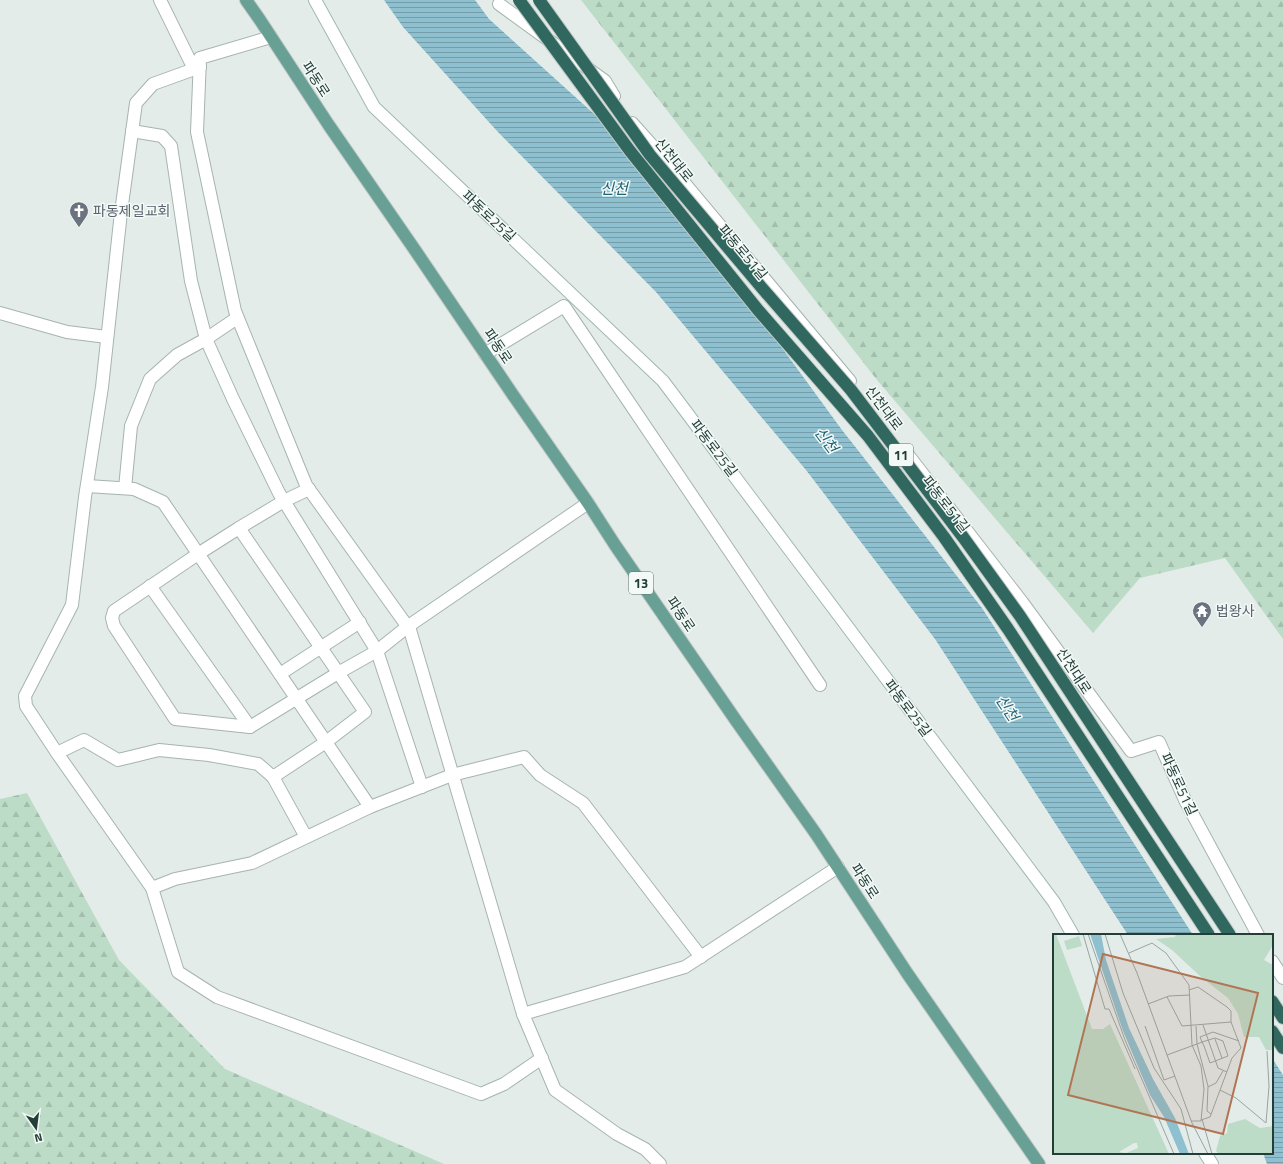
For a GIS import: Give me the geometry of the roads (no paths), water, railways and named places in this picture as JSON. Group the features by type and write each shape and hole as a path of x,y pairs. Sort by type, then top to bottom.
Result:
{"highway":[{"name":"신천대로","path":"519,0 630,151 758,310 868,436 944,537 1013,636 1208,934"},
{"name":"신천대로","path":"539,0 650,155 762,288 852,390 963,537 1020,616 1229,934"},
{"path":"1273,1003 1283,1018"},
{"path":"1273,1033 1283,1048"}],"main road":[{"name":"파동로","path":"246,0 328,124 418,253 485,354 816,834 907,974 1039,1164"}],"street":[{"path":"160,0 197,68"},
{"name":"파동로25길","path":"315,0 374,107 663,381 1049,896 1072,934"},
{"name":"파동로51길","path":"500,4 605,81 629,119 848,378 1022,602 1130,751 1159,742 1186,802 1257,934"},
{"path":"271,37 200,58 197,68 197,132 237,318 306,485 410,630 523,1014 555,1090 617,1134 645,1149 660,1164"},
{"path":"197,68 153,84 136,104 102,387 86,486 72,605 25,696 26,706 57,753 152,888 178,972 217,997 481,1094 504,1084 542,1058"},
{"path":"132,131 162,136 171,146 191,281 206,339 233,399 284,501 377,651 422,787"},
{"path":"485,354 577,299"},
{"path":"564,306 820,685"},
{"path":"0,313 67,332 107,337"},
{"path":"124,488 131,426 150,379 177,355 206,339 237,318"},
{"path":"86,486 134,489 163,502 370,807"},
{"path":"309,489 284,501 238,528 114,611 112,618 114,626 175,719 250,728 338,673 377,651 407,627 588,503"},
{"path":"238,528 365,712 326,742 273,777"},
{"path":"150,586 250,728"},
{"path":"280,674 360,622"},
{"path":"57,753 84,740 118,760 159,750 209,755 258,764 273,777 306,837"},
{"path":"152,888 175,878 252,863 370,807 452,775 524,757 540,775 583,802 701,957"},
{"path":"523,1014 685,967 838,867"},
{"path":"1273,962 1283,978"},
{"path":"1206,1154 1212,1164"}],"water":[{"name":"신천","path":"384,0 475,0 489,19 644,159 842,430 982,608 1192,934 1127,934 935,639 806,470 656,292 497,131 403,27"},
{"path":"1273,1060 1283,1075 1283,1164 1267,1164 1263,1154 1273,1154"}],"place":[{"name":"파동제일교회","path":"79,228"},
{"name":"법왕사","path":"1202,628"}]}
